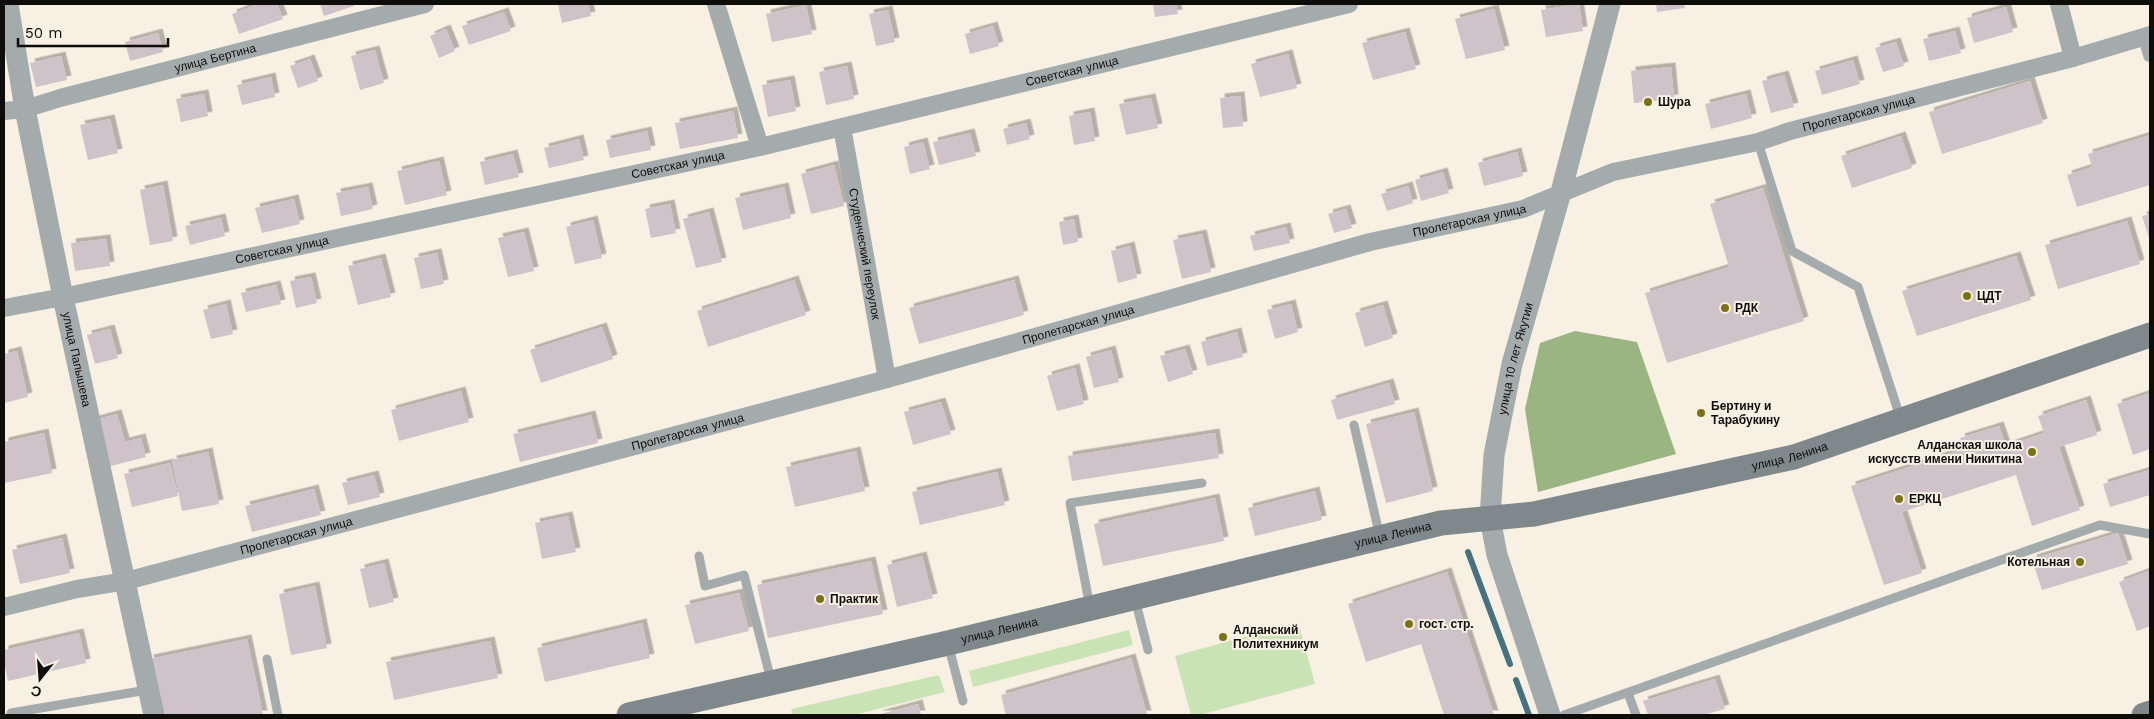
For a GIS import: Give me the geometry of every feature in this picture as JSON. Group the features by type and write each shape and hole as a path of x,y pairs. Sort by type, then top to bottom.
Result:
{"main road":[{"name":"улица Ленина","path":"629,715 1090,610 1441,522 1534,514 1794,457 2150,335"},
{"path":"2144,715 2150,713"}],"street":[{"name":"улица Папышева","path":"8,4 25,109 63,297 126,581 147,690 154,715"},
{"name":"улица Бертина","path":"4,111 25,109 60,98 425,4"},
{"path":"716,4 760,147"},
{"name":"Советская улица","path":"4,308 63,297 760,147 1349,4"},
{"name":"улица 10 лет Якутии","path":"1550,715 1497,555 1490,518 1494,455 1512,364 1561,192 1610,4"},
{"path":"2059,4 2073,58"},
{"name":"Пролетарская улица","path":"4,607 77,589 126,581 887,379 1370,242 1523,209 1613,172 1758,142 2073,58 2146,36"},
{"name":"Студенческий переулок","path":"842,127 887,379"}],"lane":[{"path":"2146,36 2148,57"},
{"path":"1758,142 1792,251 1858,287 1901,420"},
{"path":"1354,425 1380,537"},
{"path":"1090,610 1070,503 1202,483"},
{"path":"1564,715 2100,525 2150,534"},
{"path":"699,556 705,586 744,575 772,682"},
{"path":"1135,599 1148,650"},
{"path":"948,643 963,701"},
{"path":"267,659 278,715"},
{"path":"11,714 147,690"},
{"path":"1628,693 1636,715"}],"green space":[{"path":"1575,331 1637,342 1676,454 1538,492 1525,409 1540,343"},
{"path":"1298,622 1315,684 1200,715 1191,715 1175,656"},
{"path":"1129,630 1133,645 973,687 969,671"},
{"path":"939,675 945,692 854,715 793,715 791,709"}],"building":[{"path":"259,4 277,4 283,19 239,34 232,14"},
{"path":"320,4 353,4 354,6 324,16"},
{"path":"558,4 588,4 591,16 562,23"},
{"path":"1153,4 1176,4 1178,14 1155,17"},
{"path":"1579,4 1583,31 1546,37 1541,10"},
{"path":"1656,4 1684,4 1685,8 1657,12"},
{"path":"806,5 812,34 772,42 766,14"},
{"path":"2006,7 2013,32 1974,43 1967,18"},
{"path":"1494,9 1505,50 1466,59 1455,19"},
{"path":"888,10 895,42 876,46 869,14"},
{"path":"504,12 511,31 469,45 462,26"},
{"path":"993,26 999,46 970,54 965,34"},
{"path":"446,29 455,51 439,58 430,36"},
{"path":"1955,31 1961,53 1929,61 1923,39"},
{"path":"1405,32 1416,69 1373,80 1362,43"},
{"path":"158,33 163,52 130,61 125,42"},
{"path":"1896,42 1904,66 1883,72 1875,48"},
{"path":"375,50 384,83 360,90 351,56"},
{"path":"1288,54 1297,88 1260,97 1251,64"},
{"path":"61,56 67,80 36,87 30,63"},
{"path":"310,59 318,81 298,88 290,66"},
{"path":"1853,60 1860,84 1822,95 1815,71"},
{"path":"847,66 854,99 826,105 819,72"},
{"path":"1671,67 1674,99 1634,103 1631,71"},
{"path":"1784,75 1794,107 1771,113 1762,81"},
{"path":"271,77 275,97 242,105 237,85"},
{"path":"790,80 796,111 768,117 762,85"},
{"path":"2030,81 2043,123 1942,154 1929,112"},
{"path":"204,94 208,116 181,122 176,99"},
{"path":"1746,94 1752,118 1711,129 1705,104"},
{"path":"1240,96 1243,126 1223,128 1220,98"},
{"path":"1151,98 1158,128 1126,135 1119,104"},
{"path":"733,111 738,138 680,149 675,123"},
{"path":"1090,112 1095,141 1074,145 1069,116"},
{"path":"110,119 118,153 88,160 80,125"},
{"path":"1026,123 1030,139 1007,145 1003,129"},
{"path":"647,131 651,150 610,158 606,140"},
{"path":"970,133 976,156 939,165 933,142"},
{"path":"2150,135 2150,185 2077,207 2067,175 2092,167 2088,154"},
{"path":"1901,136 1912,168 1852,188 1841,156"},
{"path":"579,139 584,160 549,168 544,148"},
{"path":"923,142 930,169 910,174 904,147"},
{"path":"1517,152 1523,176 1484,186 1478,163"},
{"path":"513,154 519,177 485,185 480,162"},
{"path":"439,161 447,195 405,205 397,171"},
{"path":"834,165 844,206 811,214 801,174"},
{"path":"1443,172 1449,193 1421,201 1415,180"},
{"path":"163,185 173,241 150,245 140,190"},
{"path":"1408,186 1413,203 1387,211 1381,194"},
{"path":"368,187 373,209 341,216 336,193"},
{"path":"784,187 791,218 743,230 735,198"},
{"path":"1763,188 1804,321 1667,363 1645,293 1729,267 1710,204"},
{"path":"294,199 300,224 262,233 255,208"},
{"path":"670,204 676,233 651,238 645,209"},
{"path":"1346,209 1352,228 1334,233 1328,214"},
{"path":"709,212 722,262 696,268 683,219"},
{"path":"2150,214 2150,241 2142,216"},
{"path":"221,218 225,236 190,245 185,226"},
{"path":"1074,219 1078,242 1063,245 1059,222"},
{"path":"593,220 602,258 575,264 566,227"},
{"path":"2127,221 2140,264 2058,289 2045,245"},
{"path":"1286,227 1290,243 1254,251 1250,236"},
{"path":"524,232 534,271 508,277 498,238"},
{"path":"1202,234 1211,272 1182,279 1173,240"},
{"path":"106,239 110,266 75,271 71,243"},
{"path":"1130,246 1137,278 1118,283 1111,251"},
{"path":"437,253 444,284 421,289 414,258"},
{"name":"ЦДТ","path":"2016,256 2031,300 1917,336 1902,291"},
{"path":"381,258 391,297 358,305 348,266"},
{"path":"311,277 317,303 296,308 290,281"},
{"path":"794,280 806,315 708,347 697,311"},
{"path":"1014,280 1024,315 919,344 909,308"},
{"path":"276,285 281,304 246,312 241,293"},
{"path":"226,304 233,334 211,339 203,310"},
{"path":"1291,304 1298,332 1275,339 1267,310"},
{"path":"1383,305 1393,338 1365,347 1355,313"},
{"path":"602,327 613,359 541,383 530,350"},
{"path":"110,329 118,358 95,364 87,335"},
{"path":"1237,332 1243,357 1207,366 1201,342"},
{"path":"1185,349 1193,374 1168,382 1160,356"},
{"path":"1111,350 1119,382 1094,388 1086,357"},
{"path":"17,351 28,397 4,403 4,354"},
{"path":"1075,368 1084,404 1057,411 1047,376"},
{"path":"1389,383 1395,404 1337,420 1331,400"},
{"path":"461,391 469,422 399,441 391,410"},
{"path":"2150,393 2150,449 2133,455 2117,404"},
{"name":"ЕРКЦ","path":"2086,400 2097,435 2059,447 2080,510 2032,526 2016,475 1902,512 1922,573 1884,585 1851,486 1964,449 1960,438 1999,426 2006,446 2044,433 2038,416"},
{"path":"941,402 951,434 913,445 904,412"},
{"path":"1414,412 1433,491 1386,503 1366,424"},
{"path":"117,414 125,442 141,438 146,457 103,468 91,421"},
{"path":"591,415 598,443 520,462 513,434"},
{"path":"44,433 52,473 4,483 4,442"},
{"path":"1215,433 1219,458 1072,481 1068,456"},
{"path":"856,451 865,491 795,507 786,467"},
{"path":"208,452 219,504 182,511 172,460"},
{"path":"170,463 178,496 132,507 124,474"},
{"path":"2150,470 2150,495 2110,507 2103,484"},
{"path":"997,472 1005,505 920,525 912,492"},
{"path":"374,475 380,497 348,505 342,483"},
{"path":"314,489 321,515 252,532 245,506"},
{"path":"1315,491 1322,520 1255,536 1248,508"},
{"path":"1215,498 1224,541 1103,566 1094,524"},
{"path":"568,516 576,552 542,559 535,523"},
{"name":"Котельная","path":"2118,533 2128,564 2042,590 2032,559"},
{"path":"62,538 70,573 20,584 12,550"},
{"path":"922,556 933,598 897,607 887,565"},
{"name":"Практик","path":"871,561 883,614 768,638 757,585"},
{"path":"384,563 394,602 369,608 360,569"},
{"path":"2149,571 2150,626 2137,631 2119,582"},
{"name":"гост. стр.","path":"1447,572 1494,715 1444,715 1421,644 1366,662 1348,604"},
{"path":"315,586 327,648 291,655 279,594"},
{"path":"739,593 749,631 695,644 685,605"},
{"path":"642,623 650,658 545,682 537,648"},
{"path":"79,633 86,663 8,681 4,662 4,650"},
{"path":"247,639 263,715 160,715 149,659"},
{"path":"490,641 498,678 394,700 386,662"},
{"path":"1131,658 1147,715 1006,715 1001,695"},
{"path":"1715,679 1725,709 1703,715 1648,715 1643,701"},
{"path":"918,704 921,715 877,715"}],"waterway":[{"path":"1468,552 1510,664"},
{"path":"1516,680 1529,715"}],"place":[{"name":"Шура","path":"1648,102"},
{"name":"ЦДТ","path":"1967,296"},
{"name":"РДК","path":"1725,308"},
{"name":"Бертину и Тарабукину","path":"1701,413"},
{"name":"Алданская школа искусств имени Никитина","path":"2032,452"},
{"name":"ЕРКЦ","path":"1899,499"},
{"name":"Котельная","path":"2080,562"},
{"name":"Практик","path":"820,599"},
{"name":"гост. стр.","path":"1409,624"},
{"name":"Алданский Политехникум","path":"1223,637"}]}
